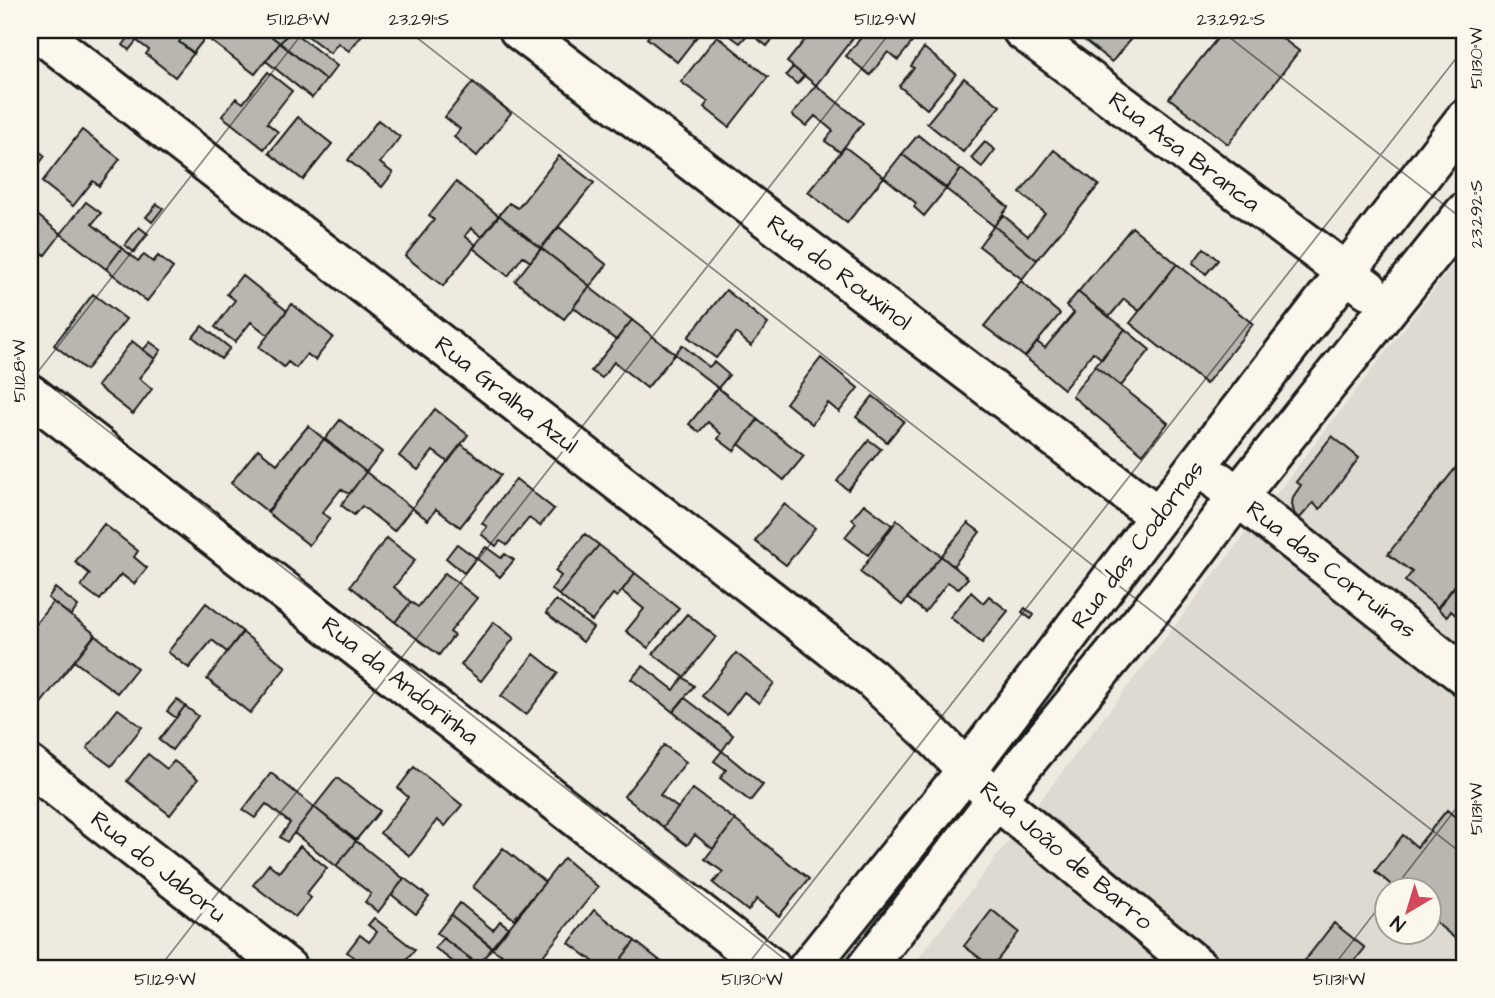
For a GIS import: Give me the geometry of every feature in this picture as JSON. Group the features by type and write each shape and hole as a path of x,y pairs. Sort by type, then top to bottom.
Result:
{"street":[{"name":"Rua Gralha Azul","path":"36,30 871,678 966,771"},
{"name":"Rua do Rouxinol","path":"519,30 1158,516"},
{"name":"Rua Asa Branca","path":"1022,30 1389,305"},
{"name":"Rua das Codornas","path":"808,968 966,771 1158,516 1347,273 1460,139"},
{"name":"Rua das Codornas","path":"866,968 996,800 1165,593 1238,496 1465,212"},
{"name":"Rua da Andorinha","path":"30,394 771,968"},
{"name":"Rua das Corruíras","path":"1198,464 1465,676"},
{"path":"1124,564 1165,593"},
{"name":"Rua do Jaboru","path":"30,766 287,968"},
{"name":"Rua João de Barro","path":"966,771 996,800 1199,968"}],"shaded area":[{"path":"1465,249 1465,968 911,968"}],"building":[{"path":"121,30 145,30 129,50 123,45 130,36"},
{"path":"145,30 177,30 184,35 179,42 194,53 175,77 146,54 149,50 136,40"},
{"path":"177,30 210,32 193,53 179,42 184,35"},
{"path":"220,30 263,30 280,43 255,74 211,41"},
{"path":"263,30 290,30 280,43"},
{"path":"291,30 337,66 326,80 280,43"},
{"path":"300,30 366,30 349,51 338,43 330,53"},
{"path":"654,30 702,30 677,62 647,38"},
{"path":"722,30 746,30 749,33 740,43"},
{"path":"746,30 780,30 767,46"},
{"path":"813,30 859,30 816,85 787,62"},
{"path":"867,30 902,30 914,40 898,60 888,52 870,75 846,56"},
{"path":"1078,30 1138,30 1112,62 1075,33"},
{"path":"1224,30 1271,30 1299,51 1228,144 1169,98"},
{"path":"717,36 768,77 729,127 704,107 708,102 681,82"},
{"path":"280,43 326,80 312,98 266,61"},
{"path":"924,48 956,74 927,109 899,86 914,68 911,66"},
{"path":"793,67 804,76 797,84 786,75"},
{"path":"268,72 292,91 267,123 278,132 264,149 222,116 236,98 243,103"},
{"path":"964,78 1000,106 963,152 927,123"},
{"path":"473,82 511,113 477,156 454,137 460,129 445,117"},
{"path":"816,85 863,123 840,152 825,141 833,131 815,116 806,126 792,115"},
{"path":"298,117 332,144 303,180 269,153"},
{"path":"378,120 400,137 380,163 393,173 382,187 348,160"},
{"path":"82,130 120,159 99,186 93,181 73,206 42,182"},
{"path":"918,135 961,170 946,188 902,154"},
{"path":"985,142 995,150 982,167 971,158"},
{"path":"845,147 884,177 847,223 808,192"},
{"path":"35,148 45,156 30,176 30,155"},
{"path":"1054,150 1099,185 1037,260 994,226 1003,215 1028,236 1045,213 1020,193"},
{"path":"902,154 946,189 924,216 914,207 916,203 884,177"},
{"path":"559,156 594,183 541,248 499,215 509,203 518,208"},
{"path":"961,169 1008,207 994,226 946,189"},
{"path":"456,182 499,216 482,237 471,228 465,236 476,245 443,286 405,256 434,220 429,216"},
{"path":"86,202 101,213 92,224 122,248 106,269 61,234"},
{"path":"157,204 163,208 152,222 146,217"},
{"path":"30,209 61,234 45,255 30,243"},
{"path":"499,215 541,249 530,262 523,256 508,276 473,248"},
{"path":"994,226 1037,260 1022,279 979,246"},
{"path":"139,227 148,234 134,252 125,245"},
{"path":"559,227 607,265 590,286 541,248"},
{"path":"1132,227 1177,264 1139,311 1124,299 1109,317 1078,292"},
{"path":"122,248 138,261 144,255 153,262 158,256 173,268 147,301 106,269"},
{"path":"541,248 590,286 564,319 515,281"},
{"path":"1204,248 1218,260 1206,274 1193,263"},
{"path":"1177,264 1253,324 1206,384 1130,323"},
{"path":"242,275 287,311 268,335 251,322 235,342 215,327 235,300 227,294"},
{"path":"1021,281 1060,314 1025,357 984,326"},
{"path":"589,287 632,320 616,340 573,307"},
{"path":"726,290 768,324 751,346 736,333 716,358 688,337"},
{"path":"1078,292 1125,329 1102,359 1093,352 1064,389 1025,357 1037,342 1045,348 1074,313 1066,306"},
{"path":"93,294 126,319 86,370 54,345"},
{"path":"292,304 333,337 315,360 307,354 296,368 288,362 284,367 259,347"},
{"path":"632,320 675,354 647,388 614,362 602,378 591,371"},
{"path":"202,326 230,348 221,359 193,337"},
{"path":"1125,329 1150,350 1121,386 1095,366"},
{"path":"132,341 155,359 139,378 152,389 133,414 97,386"},
{"path":"150,342 161,350 155,359 143,350"},
{"path":"682,345 709,367 714,362 729,375 718,388 675,354"},
{"path":"821,358 858,388 839,412 828,403 812,424 786,403"},
{"path":"1095,366 1168,423 1143,454 1072,396"},
{"path":"718,388 758,419 734,451 718,439 721,434 708,422 699,432 689,424"},
{"path":"873,396 904,421 887,442 856,417"},
{"path":"435,409 468,435 448,462 433,451 418,470 399,456"},
{"path":"340,420 382,452 366,472 325,439"},
{"path":"758,420 804,456 784,480 739,444"},
{"path":"308,426 324,439 268,512 231,483 258,449 277,464"},
{"path":"1332,436 1359,458 1320,509 1313,503 1299,519 1292,504 1301,485 1296,482"},
{"path":"324,439 366,472 349,494 341,489 322,513 330,518 309,545 267,512"},
{"path":"869,440 881,449 848,490 837,481"},
{"path":"461,444 501,475 460,527 436,509 428,520 412,508"},
{"path":"1465,456 1465,573 1438,608 1405,581 1412,572 1388,554"},
{"path":"366,472 412,508 394,531 362,506 354,515 341,505"},
{"path":"516,479 554,509 540,526 529,518 507,545 500,541 496,546 481,534 487,527 482,523"},
{"path":"784,504 815,528 786,565 755,541"},
{"path":"864,504 892,525 868,555 845,537 856,523 852,519"},
{"path":"897,520 941,556 902,605 860,572"},
{"path":"968,523 980,532 953,566 941,556"},
{"path":"104,524 138,551 134,557 147,568 134,584 121,574 100,600 81,586 90,574 75,562"},
{"path":"585,534 599,545 559,595 551,589 561,576 555,571"},
{"path":"387,538 415,560 394,587 411,602 395,622 350,586"},
{"path":"457,544 476,558 464,573 446,558"},
{"path":"599,545 635,573 617,597 613,594 592,621 559,595"},
{"path":"486,547 501,558 505,554 514,560 500,577 476,558"},
{"path":"941,556 968,578 958,589 948,582 925,612 907,598"},
{"path":"445,573 477,598 450,632 454,635 439,655 395,622 411,602 418,607"},
{"path":"635,573 679,608 648,648 626,631 644,609 622,591"},
{"path":"1463,575 1465,623 1451,611 1447,617 1437,608"},
{"path":"55,588 78,606 71,616 48,598"},
{"path":"971,592 983,603 989,596 1008,611 982,643 950,617"},
{"path":"556,600 593,628 583,642 546,613"},
{"path":"53,602 95,634 38,707 30,700 30,631"},
{"path":"206,603 243,632 227,652 212,640 189,668 168,652"},
{"path":"1025,608 1034,615 1031,619 1022,612"},
{"path":"687,614 716,637 684,677 653,654"},
{"path":"494,622 514,638 481,681 461,665"},
{"path":"242,632 286,667 250,713 207,679"},
{"path":"95,635 137,668 117,693 74,661"},
{"path":"736,653 774,683 759,703 744,692 727,715 702,696"},
{"path":"534,654 558,673 526,715 501,696"},
{"path":"643,666 674,690 683,677 694,686 673,712 631,679"},
{"path":"685,698 733,735 722,751 673,712"},
{"path":"177,699 185,706 176,718 167,711"},
{"path":"185,706 198,716 172,750 159,740"},
{"path":"118,709 142,727 111,766 87,748"},
{"path":"664,745 686,762 660,795 678,808 663,827 624,796"},
{"path":"722,751 763,785 750,801 720,778 726,770 714,761"},
{"path":"148,754 167,769 174,761 198,779 170,815 127,781"},
{"path":"414,767 462,805 445,826 437,820 410,856 380,833 408,797 398,788"},
{"path":"271,773 314,807 287,842 280,837 290,823 266,804 255,818 243,810"},
{"path":"337,778 380,811 356,840 314,807"},
{"path":"693,789 735,820 713,849 695,835 687,845 663,827"},
{"path":"314,807 356,841 336,866 294,833"},
{"path":"1447,810 1465,825 1465,930 1457,940 1442,928 1442,876 1381,876 1375,871 1403,835 1417,847"},
{"path":"735,820 809,879 779,916 757,899 748,911 713,883 723,872 705,859"},
{"path":"356,841 404,879 378,912 365,902 371,894 336,866"},
{"path":"300,846 327,868 306,894 311,898 295,917 253,885 269,864 279,872"},
{"path":"503,848 545,882 514,919 473,887"},
{"path":"564,858 598,887 542,957 551,964 548,968 524,968 492,949"},
{"path":"404,878 429,897 416,914 392,895"},
{"path":"460,903 493,930 500,921 508,927 492,947 451,915"},
{"path":"594,910 635,941 614,968 602,968 569,943"},
{"path":"992,910 1019,932 992,967 964,946"},
{"path":"451,915 492,948 478,965 437,933"},
{"path":"374,918 415,950 400,968 368,968 347,952 360,935 369,942 377,932 368,925"},
{"path":"1334,923 1365,948 1349,968 1299,968"},
{"path":"443,938 471,959 464,968 435,948"},
{"path":"635,941 659,960 653,968 614,968"},
{"path":"501,955 523,968 491,968"},
{"path":"659,960 670,968 653,968"}]}
